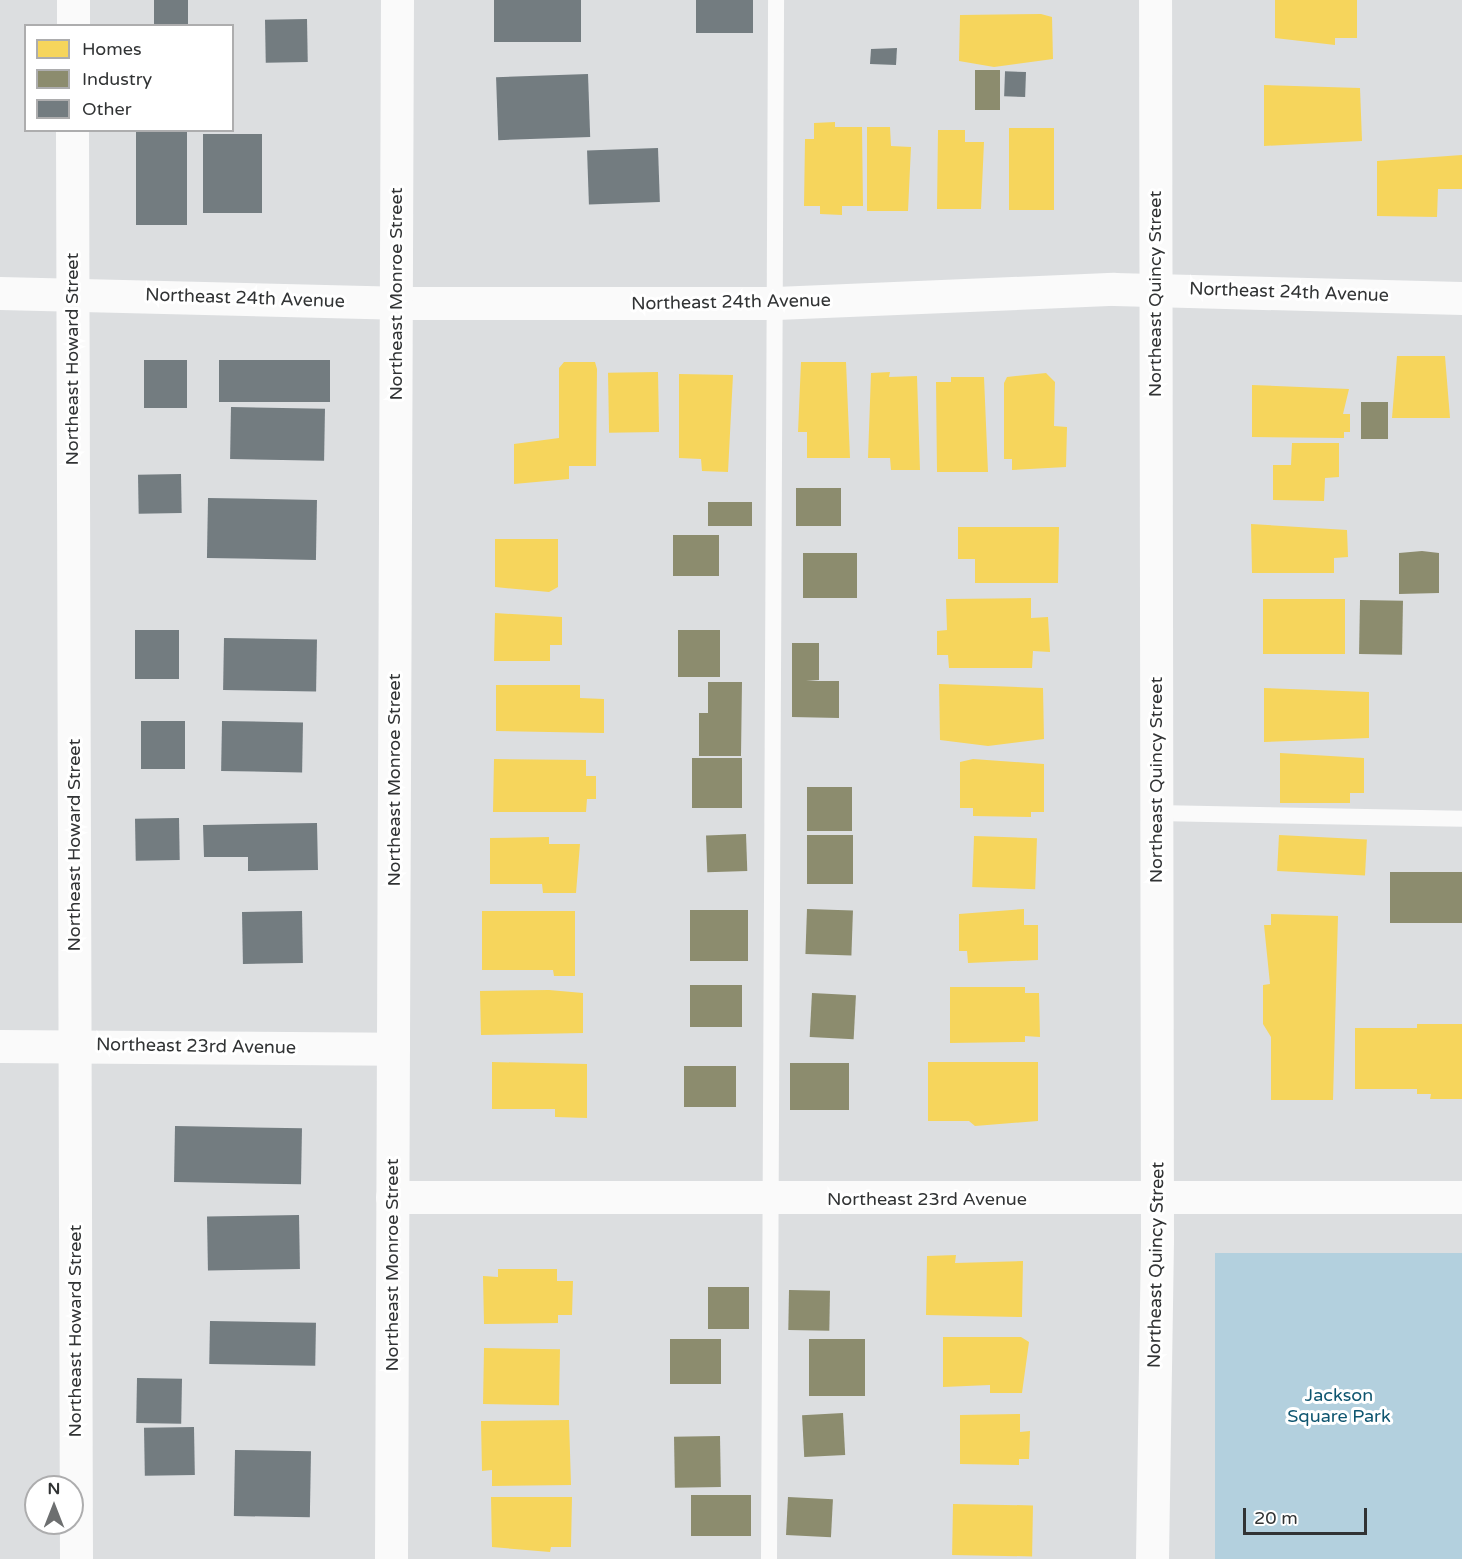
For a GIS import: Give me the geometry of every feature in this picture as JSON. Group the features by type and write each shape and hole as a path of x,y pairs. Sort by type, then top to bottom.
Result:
{"street":[{"path":"73,24 74,0"},
{"name":"Northeast Monroe Street","path":"391,1559 397,0"},
{"name":"Northeast Quincy Street","path":"1152,1559 1158,1197 1155,0"},
{"name":"Northeast Howard Street","path":"72,132 75,1559"},
{"name":"Northeast 24th Avenue","path":"0,292 71,292 396,303 776,303 1155,289 1462,298"},
{"name":"Northeast 23rd Avenue","path":"0,1046 75,1044 393,1049"},
{"name":"Northeast 23rd Avenue","path":"392,1197 1462,1197"}],"lane":[{"path":"769,1559 776,0"},
{"path":"1156,813 1462,819"}],"green space":[{"name":"Jackson Square Park","path":"1215,1253 1462,1253 1462,1559 1215,1559"}],"building: Homes":[{"path":"1275,0 1357,0 1357,38 1335,38 1335,45 1275,38"},
{"path":"1041,14 1052,17 1053,59 994,67 959,61 960,15"},
{"path":"1264,85 1360,88 1362,141 1264,146"},
{"path":"835,122 835,127 862,127 863,206 842,206 842,215 820,214 820,206 804,206 805,139 814,139 814,123"},
{"path":"867,127 890,127 891,146 911,147 908,211 867,211"},
{"path":"1009,128 1054,128 1054,210 1009,210"},
{"path":"938,130 965,130 965,142 984,142 981,209 937,209"},
{"path":"1462,155 1462,189 1438,189 1437,217 1377,216 1377,161"},
{"path":"1397,356 1445,356 1450,418 1392,418"},
{"path":"564,362 595,362 597,369 596,466 569,466 569,479 514,484 514,444 559,438 559,368"},
{"path":"801,362 846,362 850,458 807,458 807,432 798,432"},
{"path":"658,372 659,432 609,433 608,373"},
{"path":"890,372 889,377 917,376 920,470 891,470 890,458 868,458 871,373"},
{"path":"1046,373 1055,382 1054,426 1067,427 1066,467 1012,470 1012,459 1004,459 1004,383 1007,377"},
{"path":"679,374 733,375 728,472 702,471 701,459 679,458"},
{"path":"951,377 984,377 988,472 937,472 936,382 951,382"},
{"path":"1252,385 1349,389 1343,414 1350,414 1350,432 1344,432 1344,438 1252,437"},
{"path":"1292,443 1339,443 1339,477 1325,478 1324,501 1273,500 1273,465 1291,465"},
{"path":"1251,524 1347,530 1348,557 1334,558 1334,573 1252,573"},
{"path":"958,527 1059,527 1058,583 975,583 975,559 958,559"},
{"path":"495,539 558,539 558,587 549,592 495,587"},
{"path":"1031,598 1031,618 1048,617 1050,652 1033,651 1032,668 949,668 948,655 937,655 937,631 947,630 946,599"},
{"path":"1263,599 1345,599 1345,654 1263,654"},
{"path":"495,613 562,617 562,645 550,645 550,661 494,661"},
{"path":"939,684 1043,688 1044,739 988,746 940,740"},
{"path":"496,685 580,685 580,698 604,699 604,733 496,731"},
{"path":"1264,688 1369,692 1369,738 1264,742"},
{"path":"1280,753 1364,758 1364,793 1350,793 1350,803 1280,803"},
{"path":"494,759 586,760 586,776 596,776 596,799 587,799 586,812 493,812"},
{"path":"973,759 1044,764 1044,812 1031,812 1031,817 973,816 973,808 960,808 960,762"},
{"path":"1279,835 1367,840 1365,876 1277,871"},
{"path":"974,836 1037,838 1035,889 972,887"},
{"path":"549,837 549,844 580,844 576,893 543,893 542,884 490,884 490,838"},
{"path":"1024,909 1024,925 1038,925 1038,960 968,963 967,951 959,951 959,914"},
{"path":"482,911 575,911 575,976 554,976 553,970 482,970"},
{"path":"1271,914 1338,916 1333,1100 1271,1100 1271,1037 1263,1024 1263,985 1270,984 1264,925 1271,925"},
{"path":"950,987 1025,987 1025,993 1039,993 1040,1037 1025,1036 1025,1042 950,1043"},
{"path":"549,990 583,993 583,1033 481,1035 480,991"},
{"path":"1417,1024 1462,1024 1462,1099 1430,1099 1431,1094 1417,1094 1417,1089 1355,1089 1355,1028 1417,1028"},
{"path":"492,1062 587,1064 587,1118 555,1117 555,1109 492,1109"},
{"path":"928,1062 1038,1062 1038,1121 975,1126 969,1121 928,1121"},
{"path":"956,1255 955,1263 1023,1261 1022,1317 926,1315 927,1256"},
{"path":"498,1269 557,1269 557,1281 573,1281 572,1315 558,1315 558,1323 484,1324 483,1276 498,1277"},
{"path":"943,1337 1021,1337 1029,1342 1022,1393 990,1393 990,1385 943,1387"},
{"path":"484,1348 560,1349 559,1405 483,1404"},
{"path":"1020,1414 1020,1432 1030,1431 1029,1459 1019,1459 1019,1465 960,1464 960,1415"},
{"path":"569,1420 571,1485 492,1486 492,1470 482,1471 481,1421"},
{"path":"491,1497 572,1497 571,1547 551,1547 550,1552 492,1547"},
{"path":"953,1504 1033,1505 1032,1556 952,1555"}],"building: Industry":[{"path":"975,70 1000,70 1000,110 975,110"},
{"path":"1361,402 1388,402 1388,439 1361,439"},
{"path":"796,488 841,488 841,526 796,526"},
{"path":"708,502 752,502 752,526 708,526"},
{"path":"673,535 719,535 719,576 673,576"},
{"path":"1422,551 1439,553 1439,593 1399,594 1399,553"},
{"path":"803,553 857,553 857,598 803,598"},
{"path":"1360,600 1403,601 1402,655 1359,654"},
{"path":"678,630 720,630 720,677 678,677"},
{"path":"792,643 819,643 819,680 806,681 839,681 839,718 792,717"},
{"path":"708,682 742,682 741,756 699,756 699,713 708,713"},
{"path":"692,758 742,758 742,808 692,808"},
{"path":"807,787 852,787 852,831 807,831"},
{"path":"746,834 747,871 707,872 706,835"},
{"path":"807,835 853,835 853,884 807,884"},
{"path":"1390,872 1462,872 1462,923 1390,923"},
{"path":"807,909 853,911 851,956 805,954"},
{"path":"690,910 748,910 748,961 690,961"},
{"path":"690,985 742,985 742,1027 690,1027"},
{"path":"812,993 856,995 854,1039 810,1037"},
{"path":"790,1063 849,1063 849,1110 790,1110"},
{"path":"684,1066 736,1066 736,1107 684,1107"},
{"path":"708,1287 749,1287 749,1329 708,1329"},
{"path":"789,1290 830,1291 829,1331 788,1330"},
{"path":"670,1339 721,1339 721,1384 670,1384"},
{"path":"809,1339 865,1339 865,1396 809,1396"},
{"path":"843,1413 845,1455 804,1457 802,1415"},
{"path":"720,1436 721,1487 675,1488 674,1437"},
{"path":"691,1495 751,1495 751,1536 691,1536"},
{"path":"788,1497 833,1499 831,1537 786,1535"}],"building: Other":[{"path":"154,0 188,0 188,24 154,24"},
{"path":"494,0 581,0 581,42 494,42"},
{"path":"696,0 753,0 753,33 696,33"},
{"path":"307,19 308,62 266,63 265,20"},
{"path":"897,48 896,65 870,64 871,49"},
{"path":"1005,71 1026,72 1025,97 1004,96"},
{"path":"588,74 590,137 498,140 496,77"},
{"path":"136,132 187,132 187,225 136,225"},
{"path":"203,134 262,134 262,213 203,213"},
{"path":"658,148 660,202 589,204 587,150"},
{"path":"144,360 187,360 187,408 144,408"},
{"path":"219,360 330,360 330,402 219,402"},
{"path":"231,407 325,409 324,461 230,459"},
{"path":"181,474 182,513 139,514 138,475"},
{"path":"208,498 317,500 316,560 207,558"},
{"path":"135,630 179,630 179,679 135,679"},
{"path":"224,638 317,640 316,692 223,690"},
{"path":"141,721 185,721 185,769 141,769"},
{"path":"222,721 303,722 302,772 221,771"},
{"path":"179,818 180,860 136,861 135,819"},
{"path":"317,823 318,870 248,871 248,857 204,857 203,825"},
{"path":"302,911 303,963 243,964 242,912"},
{"path":"175,1126 302,1128 301,1184 174,1182"},
{"path":"299,1215 300,1269 208,1271 207,1217"},
{"path":"210,1321 316,1323 315,1366 209,1364"},
{"path":"137,1378 182,1379 181,1424 136,1423"},
{"path":"194,1427 195,1475 145,1476 144,1428"},
{"path":"235,1450 311,1451 310,1517 234,1516"}]}
